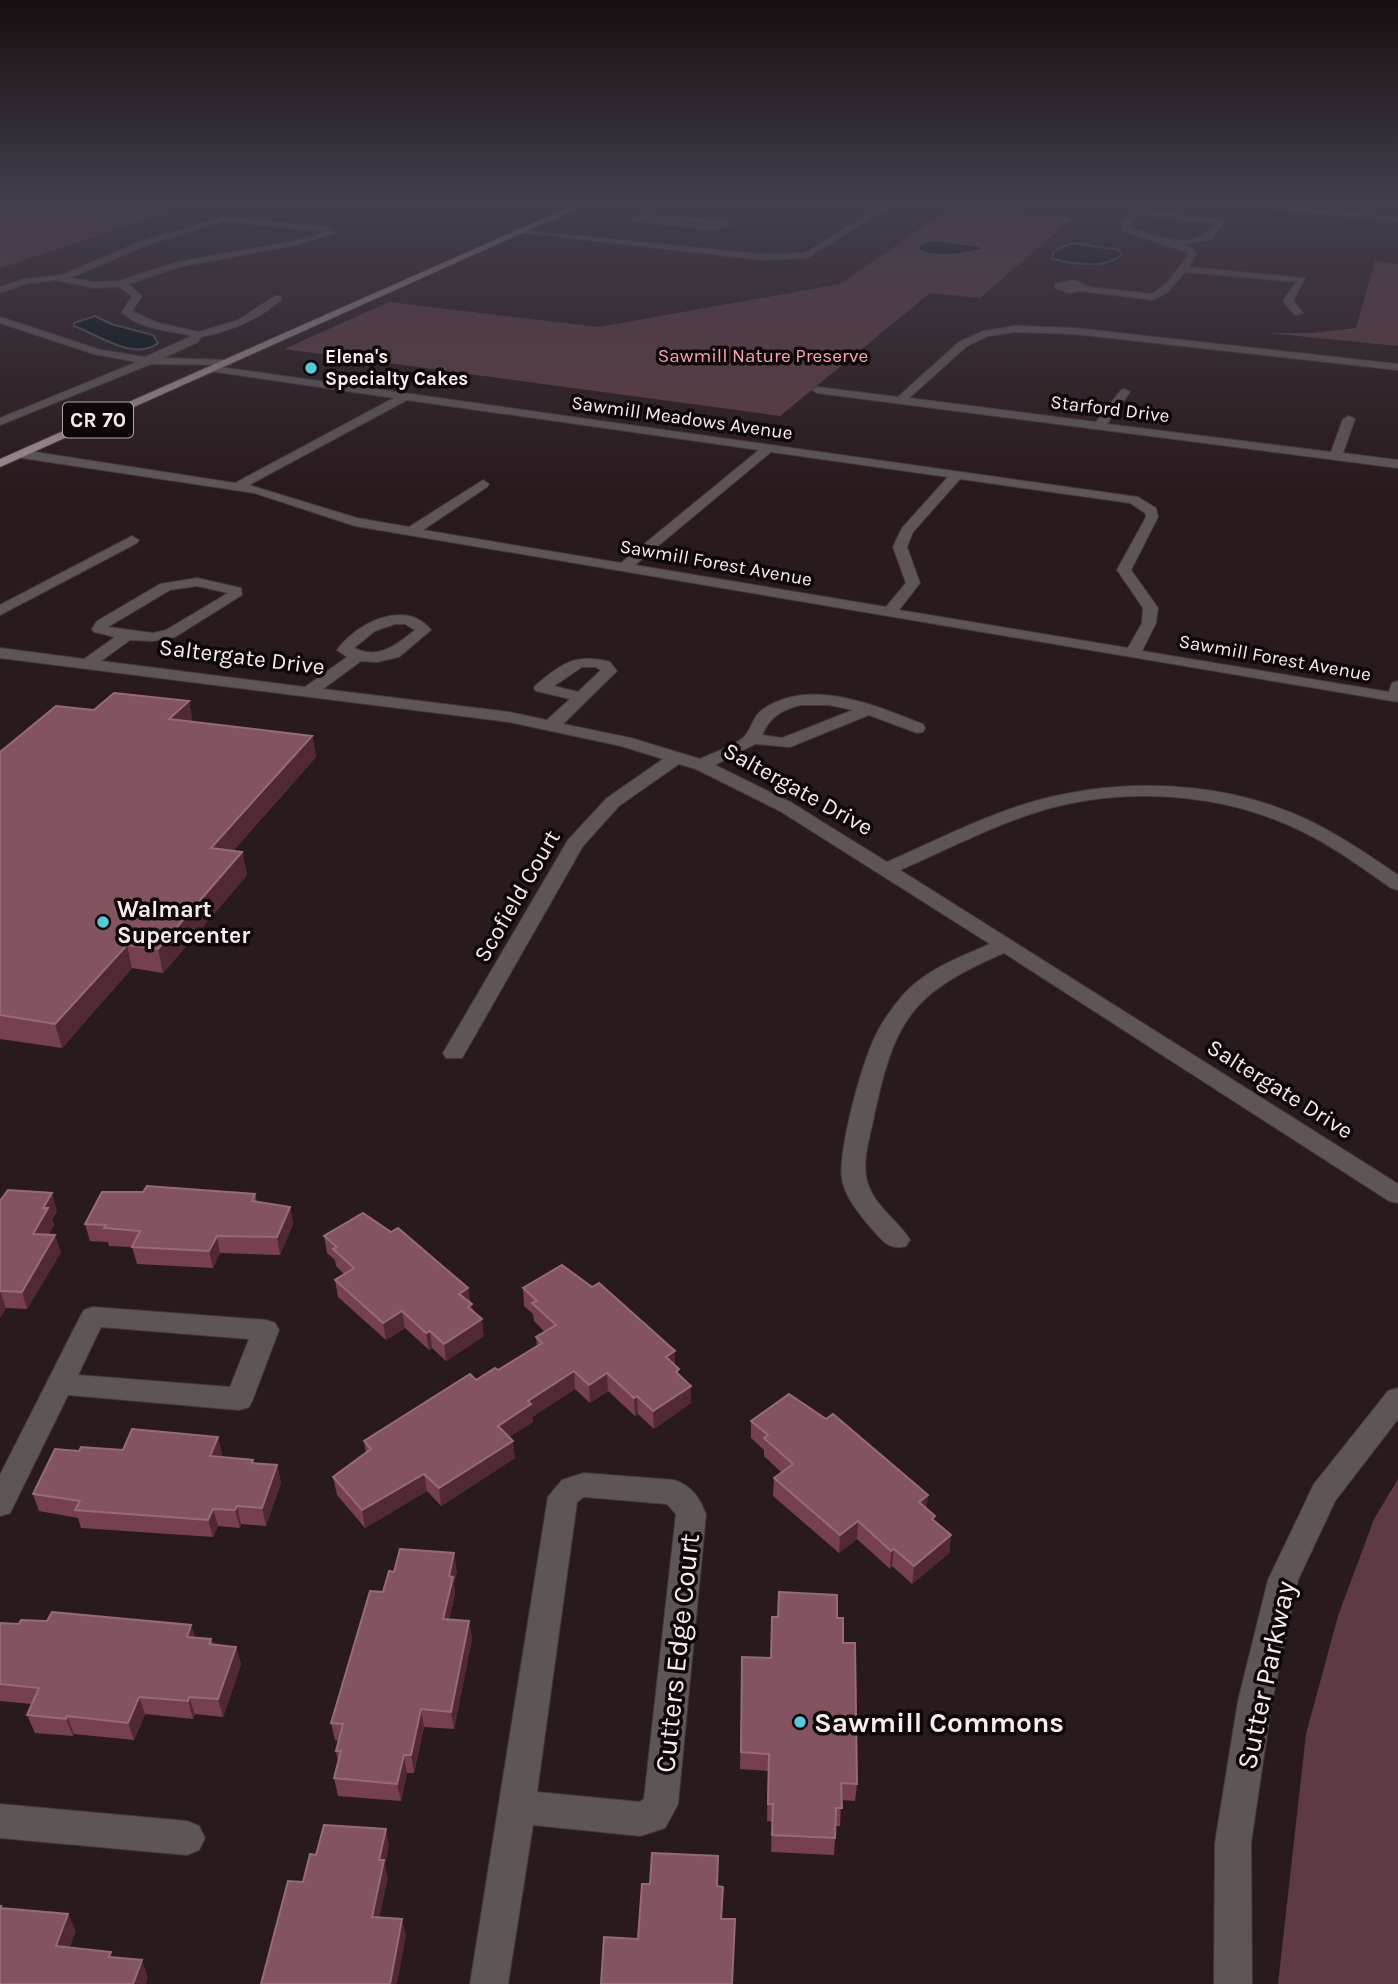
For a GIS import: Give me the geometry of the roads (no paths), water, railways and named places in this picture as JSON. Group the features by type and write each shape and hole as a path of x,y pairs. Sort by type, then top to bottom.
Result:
{"main road":[{"name":"CR 70","path":"0,463 376,297"}],"street":[{"path":"137,297 128,308 130,316 143,322 198,335"},
{"path":"1292,297 1289,301 1298,313"},
{"path":"0,422 181,347 198,335 267,310 278,298"},
{"path":"0,320 28,325 99,353 151,360 227,363"},
{"path":"901,400 962,344 986,333 1015,329 1074,331 1398,367"},
{"path":"151,360 178,368 195,377"},
{"name":"Sawmill Meadows Avenue","path":"214,369 1118,497 1144,505 1151,511 1152,517 1124,570 1129,581 1151,603 1153,616 1132,653"},
{"name":"Starford Drive","path":"817,390 1398,464"},
{"path":"1100,425 1125,392"},
{"path":"237,487 406,396"},
{"path":"1335,456 1349,419"},
{"path":"624,567 769,448"},
{"name":"Sawmill Forest Avenue","path":"22,454 237,487 330,516 411,531 1395,698 1398,686"},
{"path":"890,612 913,583 900,547 906,531 958,474"},
{"path":"411,531 483,484"},
{"path":"0,611 132,540"},
{"path":"86,664 127,635 153,637 170,634 219,606 235,595 236,591 187,580 164,586 102,624 99,629 127,635"},
{"name":"Saltergate Drive","path":"0,653 553,724 702,765 786,807 1398,1195"},
{"path":"308,692 358,656"},
{"path":"553,724 580,697"},
{"path":"752,739 764,716 810,699 842,702 869,709 917,728"},
{"path":"702,765 752,739 784,743 869,709"},
{"name":"Scofield Court","path":"454,1053 575,844 613,802 677,757"},
{"path":"886,869 1032,807 1086,794 1149,790 1227,801 1302,824 1361,858 1398,884"},
{"path":"897,1240 867,1208 854,1180 855,1153 881,1047 896,1020 916,995 943,975 1006,945"},
{"path":"0,1504 93,1317 266,1330 239,1399 61,1384"},
{"name":"Sutter Parkway","path":"1233,1984 1234,1843 1255,1701 1283,1580 1324,1493 1398,1399"},
{"name":"Cutters Edge Court","path":"489,1984 563,1497 572,1489 584,1485 674,1492 686,1502 691,1514 662,1804 653,1815 640,1819 518,1807"},
{"path":"0,1821 187,1838"}],"place":[{"name":"Elena's Specialty Cakes","path":"311,368"},
{"name":"Walmart Supercenter","path":"103,922"},
{"name":"Sawmill Commons","path":"800,1722"}],"park label":[{"name":"Sawmill Nature Preserve","path":"763,356"}]}
